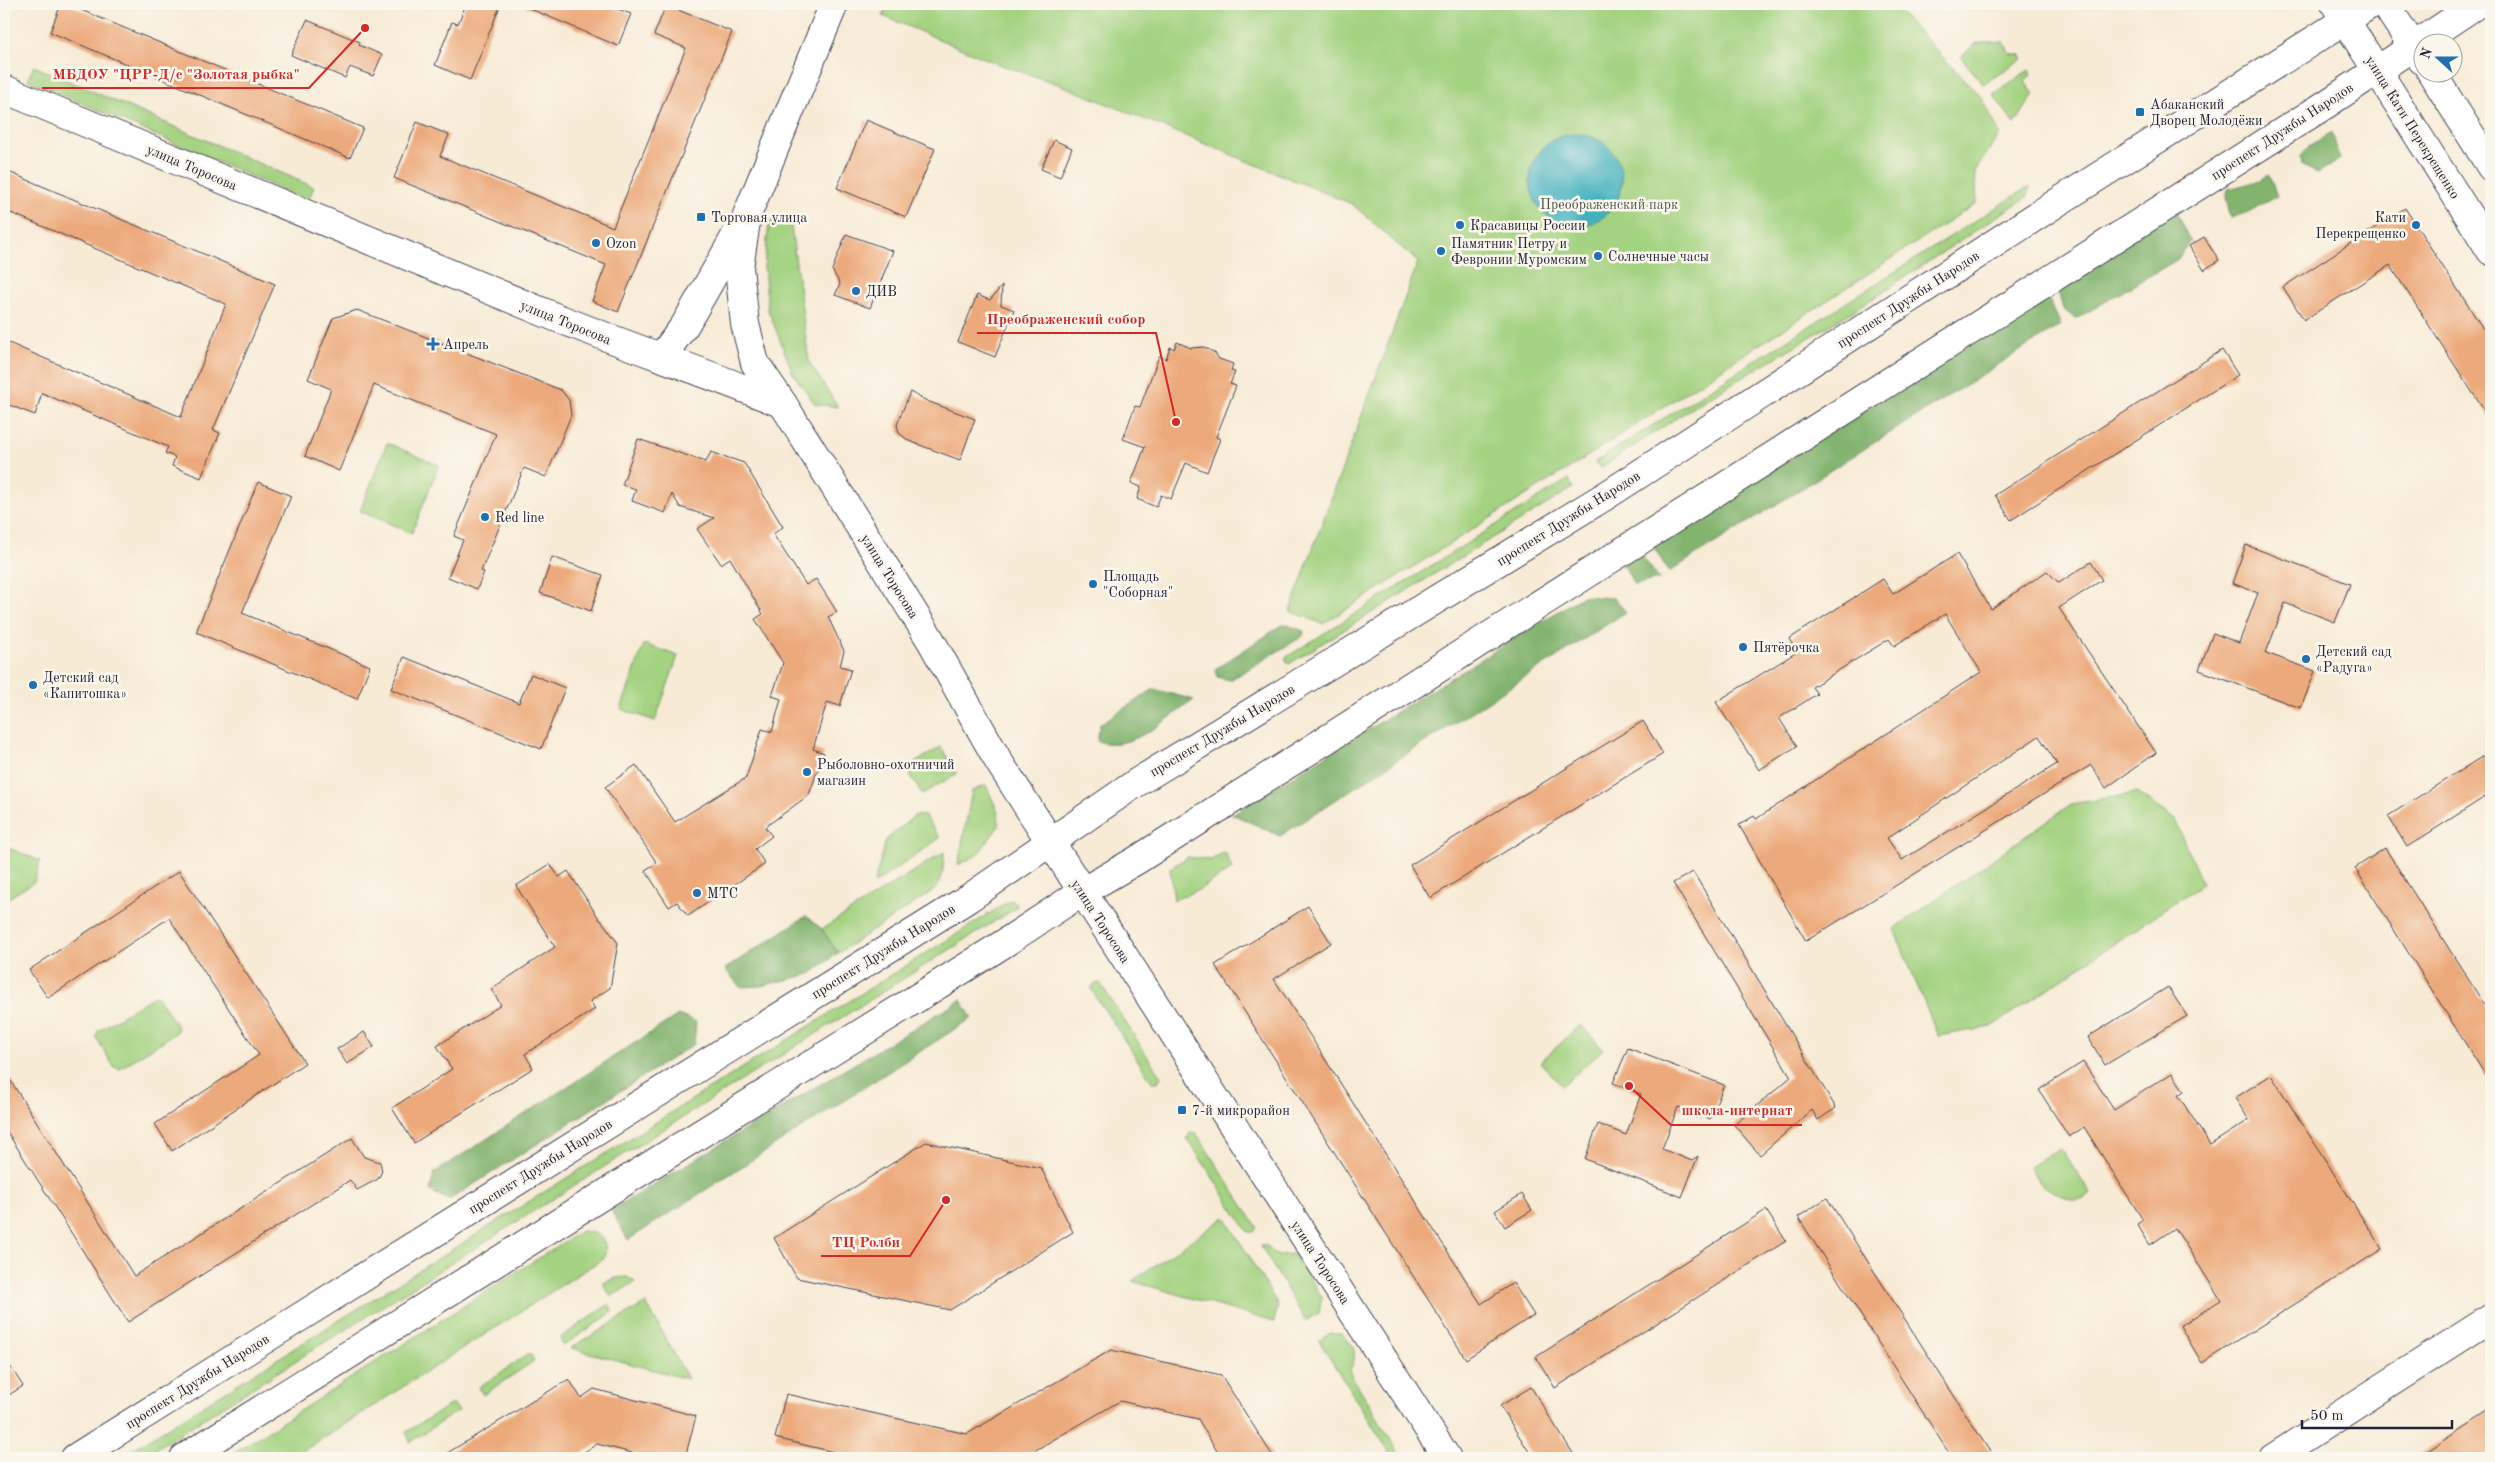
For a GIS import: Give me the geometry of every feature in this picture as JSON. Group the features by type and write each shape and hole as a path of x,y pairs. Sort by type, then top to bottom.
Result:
{"main road":[{"path":"662,356 685,325 747,215 834,4"},
{"name":"проспект Дружбы Народов","path":"76,1458 969,898 1049,841 1136,783 1607,495 2041,213 2340,12 2371,4"},
{"path":"2384,4 2412,44"},
{"name":"проспект Дружбы Народов","path":"2443,32 2477,4"},
{"name":"улица Кати Перекрещенко","path":"2340,12 2378,69 2491,251"},
{"name":"проспект Дружбы Народов","path":"184,1458 1267,777 2328,103 2378,69 2412,55"},
{"path":"2437,82 2491,168"},
{"name":"улица Торосова","path":"4,89 631,348 662,356 782,404 930,639 999,762 1447,1458"},
{"path":"747,215 739,268 744,324 755,363 782,404"},
{"path":"662,356 755,363"},
{"path":"722,379 742,374 755,363"},
{"path":"2273,1458 2491,1318"}],"green space":[{"name":"Преображенский парк","path":"888,4 1892,4 1982,98 2000,134 1975,171 1977,203 1574,465 1323,624 1290,611 1418,262 1352,204 1061,85 1001,65 883,16"},
{"path":"2004,41 2009,53 2021,55 2022,59 1983,84 1961,57 1976,43"},
{"path":"34,66 314,187 308,201 28,80"},
{"path":"2029,70 2031,75 2025,82 2034,94 2015,124 1993,95"},
{"path":"2332,133 2340,159 2318,173 2302,166 2301,156 2307,148"},
{"path":"2269,175 2277,196 2248,212 2231,218 2226,198 2228,189 2254,182"},
{"path":"2030,186 2028,196 1852,312 1701,402 1600,468 1595,462"},
{"path":"2175,210 2190,241 2178,259 2076,319 2063,309 2057,288"},
{"path":"776,219 791,226 809,362 838,407 815,404 793,373 768,310 764,267 769,223"},
{"path":"2046,294 2061,325 1669,572 1653,546"},
{"path":"387,443 439,465 412,533 360,511"},
{"path":"1569,479 1573,488 1289,664 1285,658"},
{"path":"1637,549 1659,579 1634,585 1621,559"},
{"path":"1583,596 1614,598 1626,612 1280,836 1232,814"},
{"path":"1284,624 1304,631 1303,636 1230,680 1217,677 1215,669"},
{"path":"644,644 678,656 655,721 621,709"},
{"path":"1154,689 1194,700 1161,724 1136,738 1110,743 1097,741 1100,724"},
{"path":"941,747 957,774 922,794 906,768"},
{"path":"986,785 998,812 999,826 977,855 958,865 972,791"},
{"path":"2137,793 2175,820 2202,884 1991,1027 1938,1036 1894,929 2071,804"},
{"path":"915,815 925,816 940,838 874,884 886,840"},
{"path":"4,846 40,861 34,882 4,901"},
{"path":"944,852 943,871 936,889 838,953 822,929"},
{"path":"1225,852 1232,869 1200,889 1174,900 1170,868 1188,857 1211,860"},
{"path":"1011,900 1017,903 1016,908 141,1458 119,1458"},
{"path":"806,916 822,929 838,953 811,974 761,986 740,987 725,969"},
{"path":"1100,983 1161,1077 1158,1082 1152,1082 1091,989 1094,984"},
{"path":"154,996 159,998 178,1028 177,1032 119,1069 114,1067 96,1037 98,1031"},
{"path":"961,1000 972,1018 628,1240 611,1210"},
{"path":"678,1015 696,1022 694,1044 449,1200 430,1191 434,1173"},
{"path":"1581,1025 1603,1049 1562,1086 1540,1062"},
{"path":"1190,1133 1196,1133 1257,1227 1254,1232 1248,1232 1187,1138"},
{"path":"2060,1148 2090,1193 2084,1199 2074,1201 2042,1186 2030,1167"},
{"path":"1225,1217 1278,1305 1274,1322 1132,1281"},
{"path":"581,1231 593,1233 601,1238 605,1247 604,1258 292,1458 226,1458"},
{"path":"1266,1245 1276,1255 1294,1254 1322,1297 1319,1313 1306,1321 1261,1246"},
{"path":"627,1277 635,1282 611,1297 603,1283 615,1278"},
{"path":"646,1303 688,1379 571,1348"},
{"path":"609,1304 613,1312 563,1346 560,1338"},
{"path":"1330,1333 1341,1333 1350,1342 1355,1355 1349,1371 1402,1458 1393,1458 1319,1341"},
{"path":"530,1353 534,1361 483,1395 479,1387"},
{"path":"453,1403 458,1411 410,1442 406,1432"}],"water":[{"path":"1576,134 1593,138 1608,148 1618,163 1622,180 1618,197 1608,212 1593,222 1576,226 1559,222 1544,212 1534,197 1530,180 1534,163 1544,148 1559,138"}],"building":[{"path":"61,4 67,4 363,128 350,158 50,32"},
{"path":"466,4 501,4 470,80 435,65 452,22 458,24"},
{"path":"519,4 605,4 631,14 618,46"},
{"path":"666,5 732,32 618,312 592,301 606,265 394,178 417,122 449,135 440,156 613,227 686,48 654,35"},
{"path":"307,20 360,42 359,45 382,55 373,76 350,67 345,78 291,55"},
{"path":"866,120 935,149 906,217 837,188"},
{"path":"1054,140 1072,148 1060,177 1041,169"},
{"path":"4,170 275,284 213,430 220,433 201,478 172,466 175,457 165,453 168,447 42,393 35,415 4,403 4,341 181,417 226,304 4,210"},
{"path":"2405,208 2491,341 2491,421 2390,265 2304,320 2283,287"},
{"path":"846,234 893,251 870,308 835,295 840,284 832,270"},
{"path":"2204,237 2219,260 2204,270 2189,246"},
{"path":"1002,286 1001,305 1014,310 995,357 958,342 977,295 990,300"},
{"path":"357,310 561,390 569,400 571,415 546,477 524,468 481,571 484,572 477,589 448,577 463,540 454,536 496,434 374,385 339,471 305,456 331,389 308,379 333,318"},
{"path":"1177,342 1191,348 1204,347 1215,353 1219,359 1233,364 1231,371 1235,372 1230,384 1236,386 1216,437 1220,439 1207,472 1186,463 1171,499 1161,495 1156,507 1137,499 1141,487 1131,483 1145,447 1123,439 1135,406 1140,407 1159,356 1166,359 1170,347 1174,349"},
{"path":"2222,350 2238,375 2011,520 1995,495"},
{"path":"910,392 927,401 975,419 960,460 909,441 899,433 897,425"},
{"path":"638,439 706,462 711,452 744,463 783,527 773,534 806,585 816,579 837,612 828,617 844,651 840,666 851,669 840,706 827,702 813,749 824,753 809,795 765,827 772,836 755,849 765,864 688,916 677,902 669,907 645,870 657,863 605,787 636,765 675,822 746,778 762,729 772,732 781,699 772,696 783,663 755,619 763,614 730,558 721,564 697,529 714,518 680,507 672,494 665,513 632,501 636,489 622,485"},
{"path":"258,482 291,496 242,613 370,666 357,699 196,632"},
{"path":"2246,545 2350,584 2335,622 2285,603 2266,653 2315,671 2301,708 2199,670 2213,633 2239,643 2258,593 2232,583"},
{"path":"1957,554 1991,609 2047,571 2059,583 2091,562 2102,580 2059,608 2156,753 2106,788 2091,765 1806,941 1739,825 1754,816 1756,819 1981,672 1945,614 1894,646 1889,639 1812,687 1817,694 1779,718 1797,746 1759,770 1716,702 1797,652 1789,639 1883,579 1893,594","holes":["2039,736 2057,764 1902,860 1887,838"]},
{"path":"552,557 603,575 591,611 540,593"},
{"path":"404,657 519,703 531,674 565,688 541,749 391,689"},
{"path":"1643,721 1663,754 1430,898 1410,865"},
{"path":"2491,751 2491,793 2407,847 2388,816"},
{"path":"2385,848 2491,1015 2491,1084 2355,868"},
{"path":"550,864 559,877 568,871 600,920 618,943 610,988 590,1001 595,1009 525,1054 533,1068 414,1143 392,1108 452,1069 437,1046 501,1005 491,989 555,947 516,886"},
{"path":"179,871 305,1063 172,1151 155,1124 259,1055 169,918 48,998 29,970"},
{"path":"1693,872 1836,1108 1818,1120 1812,1110 1760,1155 1734,1125 1791,1077 1673,883"},
{"path":"1308,906 1331,943 1274,979 1481,1304 1513,1283 1534,1315 1466,1359 1215,965"},
{"path":"2168,987 2187,1016 2105,1065 2088,1037"},
{"path":"364,1032 374,1047 347,1064 337,1049"},
{"path":"1628,1048 1724,1085 1710,1119 1678,1107 1662,1149 1692,1161 1698,1156 1682,1197 1585,1159 1598,1124 1626,1135 1641,1094 1613,1083"},
{"path":"2083,1062 2114,1110 2172,1073 2184,1091 2178,1095 2210,1145 2249,1120 2235,1098 2271,1075 2382,1249 2202,1363 2180,1326 2221,1300 2175,1228 2150,1245 2137,1224 2143,1220 2084,1127 2069,1137 2039,1090"},
{"path":"4,1070 134,1276 352,1138 364,1157 380,1162 382,1171 378,1179 357,1190 350,1180 128,1322 4,1127"},
{"path":"926,1142 1041,1168 1073,1232 950,1310 797,1278 774,1238"},
{"path":"1522,1194 1532,1210 1505,1227 1495,1211"},
{"path":"1827,1198 1994,1458 1952,1458 1798,1217"},
{"path":"1766,1210 1786,1241 1555,1388 1536,1357"},
{"path":"1111,1350 1221,1375 1274,1458 1221,1458 1198,1419 1120,1401 1022,1458 859,1458 775,1438 786,1394 967,1434"},
{"path":"4,1357 23,1386 4,1398"},
{"path":"569,1379 581,1398 594,1389 696,1416 685,1458 652,1458 597,1444 575,1458 439,1458"},
{"path":"1531,1387 1576,1458 1533,1458 1500,1406"},
{"path":"2491,1409 2491,1454 2485,1458 2416,1458"}],"place":[{"name":"МБДОУ \"ЦРР-Д/с \"Золотая рыбка\"","path":"365,28"},
{"name":"Абаканский Дворец Молодёжи","path":"2140,112"},
{"name":"Торговая улица","path":"701,217"},
{"name":"Красавицы России","path":"1460,225"},
{"name":"Кати Перекрещенко","path":"2416,225"},
{"name":"Ozon","path":"596,243"},
{"name":"Памятник Петру и Февронии Муромским","path":"1441,251"},
{"name":"Солнечные часы","path":"1598,256"},
{"name":"ДИВ","path":"856,291"},
{"name":"Апрель","path":"433,344"},
{"name":"Преображенский собор","path":"1176,422"},
{"name":"Red line","path":"485,517"},
{"name":"Площадь \"Соборная\"","path":"1093,584"},
{"name":"Пятёрочка","path":"1743,647"},
{"name":"Детский сад «Радуга»","path":"2306,659"},
{"name":"Детский сад «Капитошка»","path":"33,685"},
{"name":"Рыболовно-охотничий магазин","path":"807,772"},
{"name":"МТС","path":"697,893"},
{"name":"школа-интернат","path":"1629,1086"},
{"name":"7-й микрорайон","path":"1182,1110"},
{"name":"ТЦ Ролби","path":"946,1200"}]}
